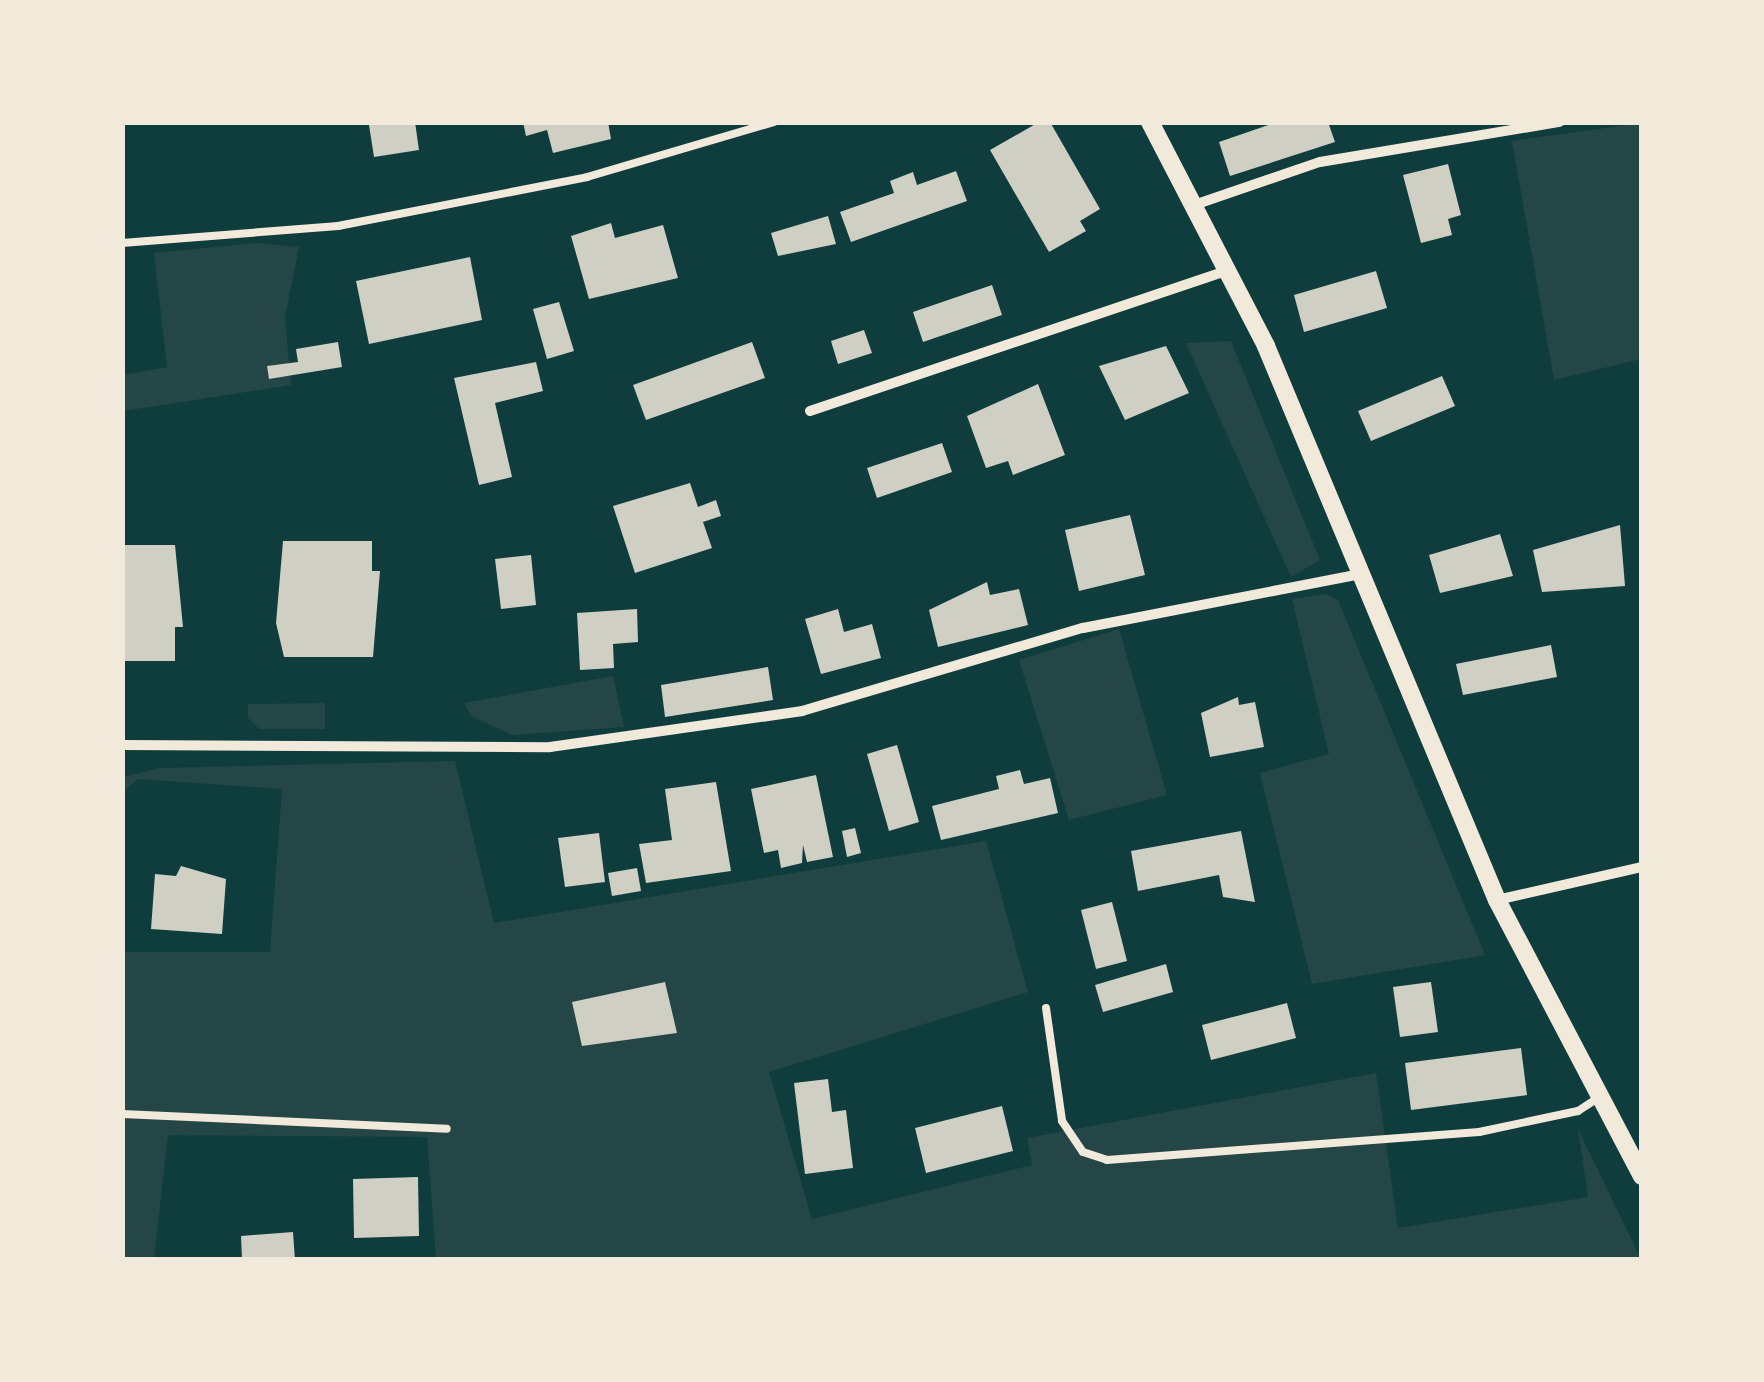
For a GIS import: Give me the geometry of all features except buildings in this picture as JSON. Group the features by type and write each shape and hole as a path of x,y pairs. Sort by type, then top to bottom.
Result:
{"street":[{"path":"1150,122 1229,270 1497,900 1642,1176"},
{"path":"1197,204 1320,162 1560,122"},
{"path":"810,411 1229,270"},
{"path":"122,744 550,747 802,711 1083,628 1361,574"},
{"path":"1497,900 1642,867"}],"lane":[{"path":"122,243 338,226 588,177 774,122"},
{"path":"1046,1008 1062,1121 1083,1152 1106,1160 1479,1132 1578,1111 1598,1098"},
{"path":"122,1114 447,1129"}],"shaded area":[{"path":"1642,123 1641,359 1554,380 1512,141"},
{"path":"257,243 299,247 285,317 291,385 123,411 123,375 167,367 154,253"},
{"path":"1231,341 1320,560 1291,577 1186,343"},
{"path":"1327,594 1338,600 1485,955 1312,984 1260,773 1329,754 1292,599"},
{"path":"1119,629 1167,795 1069,820 1019,660"},
{"path":"613,676 624,727 512,735 471,716 464,703"},
{"path":"325,703 325,729 259,729 248,718 248,704"},
{"path":"455,761 494,923 986,841 1028,992 769,1072 812,1219 1032,1165 1027,1138 1376,1073 1398,1228 1588,1197 1578,1129 1641,1259 436,1259 427,1137 168,1135 154,1259 123,1259 123,952 270,952 282,789 138,779 123,792 123,777 160,768"}]}
